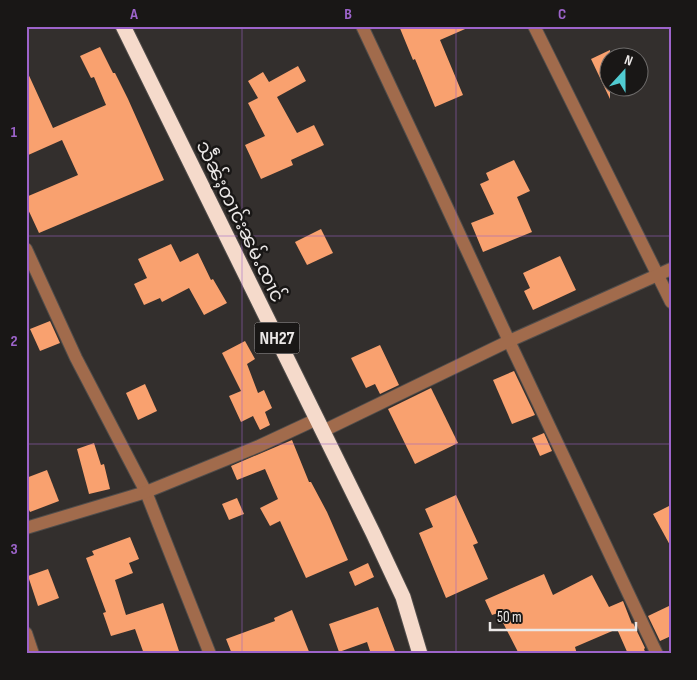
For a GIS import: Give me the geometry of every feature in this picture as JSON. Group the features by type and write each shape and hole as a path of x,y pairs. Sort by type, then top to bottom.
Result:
{"highway":[{"name":"သဵၼ်ႈတၢင်းၼမ်ႉၸၢင်","path":"123,26 369,525 403,597 420,654"}],"street":[{"path":"362,26 657,654"},
{"path":"534,26 671,302"},
{"path":"26,249 76,358 146,492 210,654"},
{"path":"26,528 146,492 260,446 320,425 671,269"},
{"path":"26,633 33,654"}],"building":[{"path":"399,26 472,26 440,40 463,95 435,107"},
{"path":"100,47 128,99 164,180 39,233 26,205 26,197 78,175 62,140 26,156 26,69 53,128 106,105 94,77 91,78 80,56"},
{"path":"600,55 600,78 591,59"},
{"path":"298,66 306,81 277,97 297,133 314,125 324,145 291,160 293,165 261,179 245,145 265,136 248,103 258,98 248,81 263,72 269,82"},
{"path":"514,160 530,191 517,197 532,232 483,252 471,223 494,214 480,184 489,180 486,173"},
{"path":"321,229 333,253 307,265 295,242"},
{"path":"171,244 180,262 198,253 211,280 213,279 227,303 204,315 189,288 162,302 160,298 144,305 134,284 147,278 138,259"},
{"path":"560,256 576,290 533,310 524,291 530,288 523,273"},
{"path":"50,321 60,343 40,351 30,329"},
{"path":"245,341 255,359 247,364 258,393 264,390 272,408 265,412 270,425 260,430 253,416 241,422 229,396 241,391 222,353"},
{"path":"380,345 399,385 380,394 375,384 366,388 351,358"},
{"path":"514,371 535,415 512,424 493,380"},
{"path":"145,384 157,411 138,420 126,393"},
{"path":"431,388 458,443 415,464 388,409"},
{"path":"544,433 552,451 540,456 532,438"},
{"path":"292,440 309,482 311,482 327,512 348,560 306,578 280,521 270,526 260,508 278,499 265,469 237,480 231,466"},
{"path":"94,443 101,465 104,464 110,489 89,494 77,449"},
{"path":"47,470 59,501 30,512 26,504 26,478"},
{"path":"456,495 478,543 473,545 488,579 446,598 419,533 433,527 425,509"},
{"path":"237,498 244,514 229,520 222,504"},
{"path":"671,505 671,547 653,514"},
{"path":"130,537 139,559 129,563 133,573 115,580 126,615 163,603 180,654 144,654 135,629 111,636 103,613 106,612 86,558 94,555 92,551"},
{"path":"368,563 374,577 355,586 349,572"},
{"path":"48,569 59,598 38,606 28,576"},
{"path":"544,574 553,595 592,575 609,607 623,601 646,654 628,654 617,629 575,647 577,654 519,654 498,613 492,615 485,600"},
{"path":"671,605 671,636 660,641 648,616"},
{"path":"378,607 396,654 371,654 367,642 339,652 329,624"},
{"path":"292,610 310,654 232,654 226,639 275,621 274,618"}]}
